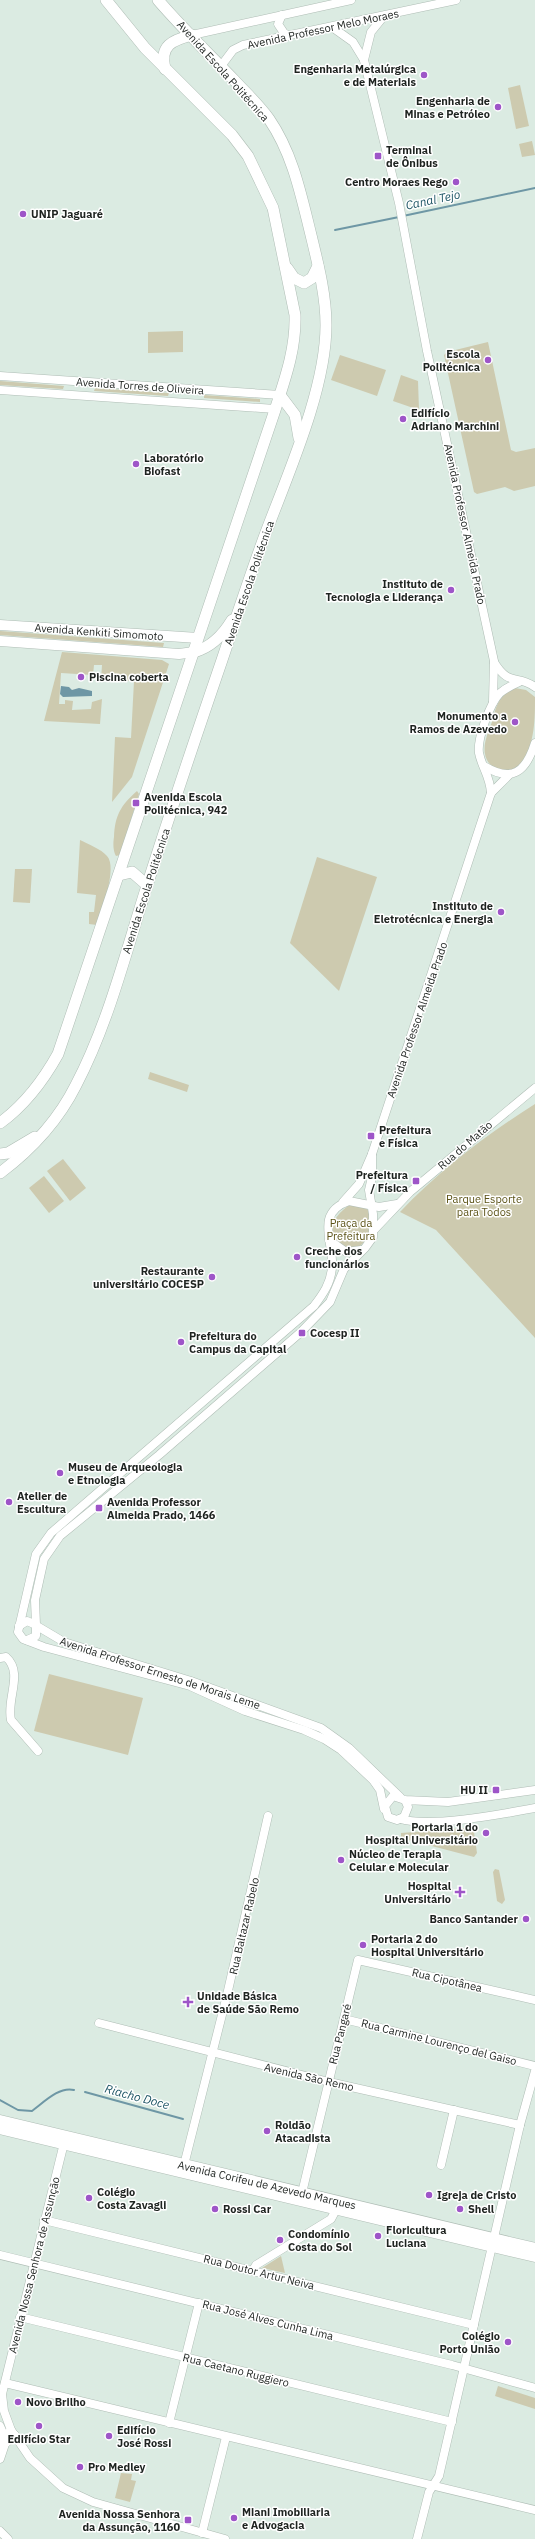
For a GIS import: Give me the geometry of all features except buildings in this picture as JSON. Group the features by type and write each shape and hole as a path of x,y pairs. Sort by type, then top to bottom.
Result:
{"highway":[{"path":"0,1123 26,1101 38,1086 58,1054 280,395 292,353 295,332 286,268 273,208 248,156 232,135 165,69 123,23 106,0"},
{"name":"Avenida Escola Politécnica","path":"0,1173 34,1145 50,1127 68,1102 86,1064 121,971 147,885 239,610 299,442 314,394 324,346 326,325 318,266 301,192 294,169 282,142 269,119 158,0"},
{"path":"165,69 163,62 170,43 174,39 192,35"},
{"path":"286,268 294,278 304,283 312,278 318,266"},
{"path":"280,395 295,415 299,442"},
{"path":"194,652 218,638 239,610"},
{"path":"119,875 132,872 147,885"},
{"path":"0,1154 8,1153 50,1127"}],"main road":[{"name":"Avenida Kenkiti Simomoto","path":"0,625 198,638"},
{"path":"11,642 12,626"},
{"name":"Avenida Kenkiti Simomoto","path":"0,641 179,654 194,652"},
{"name":"Avenida Corifeu de Azevedo Marques","path":"0,2120 65,2141"},
{"name":"Avenida Corifeu de Azevedo Marques","path":"0,2129 65,2141 494,2243 535,2248"},
{"name":"Avenida Corifeu de Azevedo Marques","path":"494,2243 535,2258"}],"street":[{"name":"Avenida Professor Melo Moraes","path":"192,35 351,0"},
{"name":"Avenida Professor Melo Moraes","path":"221,66 238,48 332,26 456,0"},
{"path":"282,15 278,24 284,33 289,36"},
{"name":"Avenida Professor Almeida Prado","path":"364,60 371,32 384,16"},
{"name":"Avenida Professor Almeida Prado","path":"332,26 353,42 364,60 399,203 427,351 494,661 493,702 479,743 481,759 490,779 490,794 372,1154 359,1184 342,1203"},
{"name":"Avenida Torres de Oliveira","path":"0,376 280,395"},
{"path":"183,388 183,402"},
{"name":"Avenida Torres de Oliveira","path":"0,390 275,409"},
{"name":"Avenida Professor Almeida Prado","path":"494,661 501,674 535,687"},
{"path":"493,702 500,694 519,682"},
{"name":"Avenida Professor Almeida Prado","path":"490,794 510,775 527,765 535,743"},
{"path":"484,766 496,773 510,775"},
{"name":"Rua do Matão","path":"374,1230 397,1204 488,1124 535,1088"},
{"name":"Avenida Professor Almeida Prado","path":"370,1206 368,1190 372,1177 372,1154"},
{"path":"370,1206 374,1230 365,1248 344,1269 334,1294 320,1313 170,1446 60,1536 44,1559 35,1600 37,1625 36,1636 27,1640 20,1637 19,1626 33,1565 43,1542 80,1507 314,1306 329,1281 331,1251 327,1238 328,1221 331,1214 342,1203 357,1200 370,1206 397,1204"},
{"path":"327,1238 346,1252 365,1248"},
{"path":"161,1439 163,1444 170,1446"},
{"path":"154,1445 158,1450 159,1455"},
{"path":"19,1626 27,1620 37,1625"},
{"name":"Avenida Professor Ernesto de Morais Leme","path":"37,1625 64,1642 191,1681 321,1728 349,1748 402,1798"},
{"name":"Avenida Professor Ernesto de Morais Leme","path":"27,1640 44,1647 190,1686 245,1711 311,1733 341,1750 373,1780 380,1790 384,1809"},
{"path":"0,1658 6,1656 14,1670 11,1720 38,1750"},
{"path":"535,1790 448,1802 390,1798 386,1802 384,1809 390,1819 400,1819 411,1822 467,1818 535,1808"},
{"path":"400,1819 408,1811 402,1798"},
{"name":"Rua Baltazar Rabelo","path":"183,2169 268,1816"},
{"name":"Rua Cipotânea","path":"358,1960 535,2000"},
{"name":"Rua Pangaré","path":"300,2197 358,1960"},
{"name":"Rua Carmine Lourenço del Gaiso","path":"344,2019 535,2066"},
{"name":"Avenida São Remo","path":"99,2023 328,2082 520,2125"},
{"path":"417,2539 429,2492 439,2476 520,2125 535,2071"},
{"path":"441,2165 454,2110"},
{"name":"Avenida Nossa Senhora de Assunção","path":"65,2141 44,2220 2,2394 2,2412 7,2427 39,2468 63,2488 77,2496 113,2509 225,2539"},
{"path":"253,2270 256,2265 331,2219 338,2206"},
{"name":"Rua Doutor Artur Neiva","path":"44,2220 474,2325"},
{"name":"Rua José Alves Cunha Lima","path":"0,2255 463,2368 535,2388"},
{"path":"169,2423 199,2303"},
{"name":"Rua Caetano Ruggiero","path":"20,2317 452,2422"},
{"path":"5,2383 535,2510"},
{"path":"1,2456 0,2446 7,2427"},
{"path":"1,2456 6,2444 7,2427"},
{"path":"202,2533 226,2437"},
{"path":"0,2531 8,2539"}],"green space":[{"path":"520,85 529,126 516,129 508,88"},
{"path":"532,141 535,155 522,157 519,144"},
{"path":"183,331 183,352 148,353 148,332"},
{"path":"488,342 511,450 516,452 535,448 535,486 514,491 505,487 477,494 474,492 444,355 447,352"},
{"path":"340,355 386,370 377,396 331,380"},
{"path":"401,375 418,381 419,410 393,401"},
{"path":"0,381 64,386 63,389 0,385"},
{"path":"95,388 169,393 168,396 94,391"},
{"path":"204,395 260,399 260,402 204,398"},
{"path":"0,631 164,643 163,647 0,635"},
{"path":"62,652 162,660 169,664 132,777 112,802 115,737 131,738 134,681 101,680 102,665 94,665 93,675 61,673 59,704 65,704 65,700 73,701 72,710 91,709 92,702 102,699 100,724 44,721"},
{"path":"515,688 526,690 535,697 532,739 526,755 518,766 512,769 501,770 495,768 487,760 485,754 485,742 499,702 505,694"},
{"path":"137,791 139,794 120,855 116,856 113,842 117,817 126,802"},
{"path":"80,840 101,851 107,856 110,862 111,870 108,890 97,925 89,924 89,912 94,912 96,895 77,893"},
{"path":"317,857 377,877 339,991 290,943"},
{"path":"15,869 32,869 30,903 13,902"},
{"path":"150,1072 189,1085 187,1092 148,1079"},
{"name":"Parque Esporte para Todos","path":"535,1104 535,1338 436,1230 400,1212 431,1182 464,1154"},
{"path":"63,1159 86,1188 70,1201 47,1171"},
{"path":"44,1176 64,1201 49,1213 29,1188"},
{"name":"Praça da Prefeitura","path":"350,1205 364,1207 369,1211 370,1218 369,1230 366,1239 363,1244 352,1251 335,1241 331,1231 334,1221 342,1211"},
{"path":"49,1674 143,1698 128,1755 34,1731"},
{"path":"466,1828 474,1832 477,1853 474,1857 401,1838 401,1833"},
{"path":"495,1869 499,1870 505,1900 502,1904 497,1901 493,1872"},
{"path":"281,2256 285,2273 262,2268"},
{"path":"498,2386 535,2398 535,2409 495,2396"},
{"path":"121,2473 132,2474 131,2480 136,2481 130,2502 115,2498"}],"water":[{"path":"61,686 69,687 72,690 79,688 92,691 92,696 63,697 60,694"}],"waterway":[{"name":"Canal Tejo","path":"403,216 535,188"},
{"name":"Canal Tejo","path":"335,230 399,217"},
{"name":"Riacho Doce","path":"0,2100 18,2110 32,2111 57,2093 68,2089 74,2090"},
{"name":"Riacho Doce","path":"85,2092 183,2119"}],"place":[{"name":"Engenharia Metalúrgica e de Materiais","path":"424,75"},
{"name":"Engenharia de Minas e Petróleo","path":"498,107"},
{"name":"Terminal de Ônibus","path":"378,156"},
{"name":"Centro Moraes Rego","path":"456,182"},
{"name":"UNIP Jaguaré","path":"23,214"},
{"name":"Escola Politécnica","path":"488,360"},
{"name":"Edifício Adriano Marchini","path":"403,419"},
{"name":"Laboratório Biofast","path":"136,464"},
{"name":"Instituto de Tecnologia e Liderança","path":"451,590"},
{"name":"Piscina coberta","path":"81,677"},
{"name":"Monumento a Ramos de Azevedo","path":"515,722"},
{"name":"Avenida Escola Politécnica, 942","path":"136,803"},
{"name":"Instituto de Eletrotécnica e Energia","path":"501,912"},
{"name":"Prefeitura e Física","path":"371,1136"},
{"name":"Prefeitura / Física","path":"416,1181"},
{"name":"Creche dos funcionários","path":"297,1257"},
{"name":"Restaurante universitário COCESP","path":"212,1277"},
{"name":"Cocesp II","path":"302,1333"},
{"name":"Prefeitura do Campus da Capital","path":"181,1342"},
{"name":"Museu de Arqueologia e Etnologia","path":"60,1473"},
{"name":"Atelier de Escultura","path":"9,1502"},
{"name":"Avenida Professor Almeida Prado, 1466","path":"99,1508"},
{"name":"HU II","path":"496,1790"},
{"name":"Portaria 1 do Hospital Universitário","path":"486,1833"},
{"name":"Núcleo de Terapia Celular e Molecular","path":"341,1860"},
{"name":"Hospital Universitário","path":"460,1892"},
{"name":"Banco Santander","path":"526,1919"},
{"name":"Portaria 2 do Hospital Universitário","path":"363,1945"},
{"name":"Unidade Básica de Saúde São Remo","path":"188,2002"},
{"name":"Roldão Atacadista","path":"267,2131"},
{"name":"Igreja de Cristo","path":"429,2195"},
{"name":"Colégio Costa Zavagli","path":"89,2198"},
{"name":"Rossi Car","path":"215,2209"},
{"name":"Shell","path":"460,2209"},
{"name":"Floricultura Luciana","path":"378,2236"},
{"name":"Condomínio Costa do Sol","path":"280,2240"},
{"name":"Colégio Porto União","path":"508,2342"},
{"name":"Novo Brilho","path":"18,2402"},
{"name":"Edifício Star","path":"39,2426"},
{"name":"Edifício José Rossi","path":"109,2436"},
{"name":"Pro Medley","path":"80,2467"},
{"name":"Miani Imobiliaria e Advogacia","path":"234,2518"},
{"name":"Avenida Nossa Senhora da Assunção, 1160","path":"188,2520"}]}
